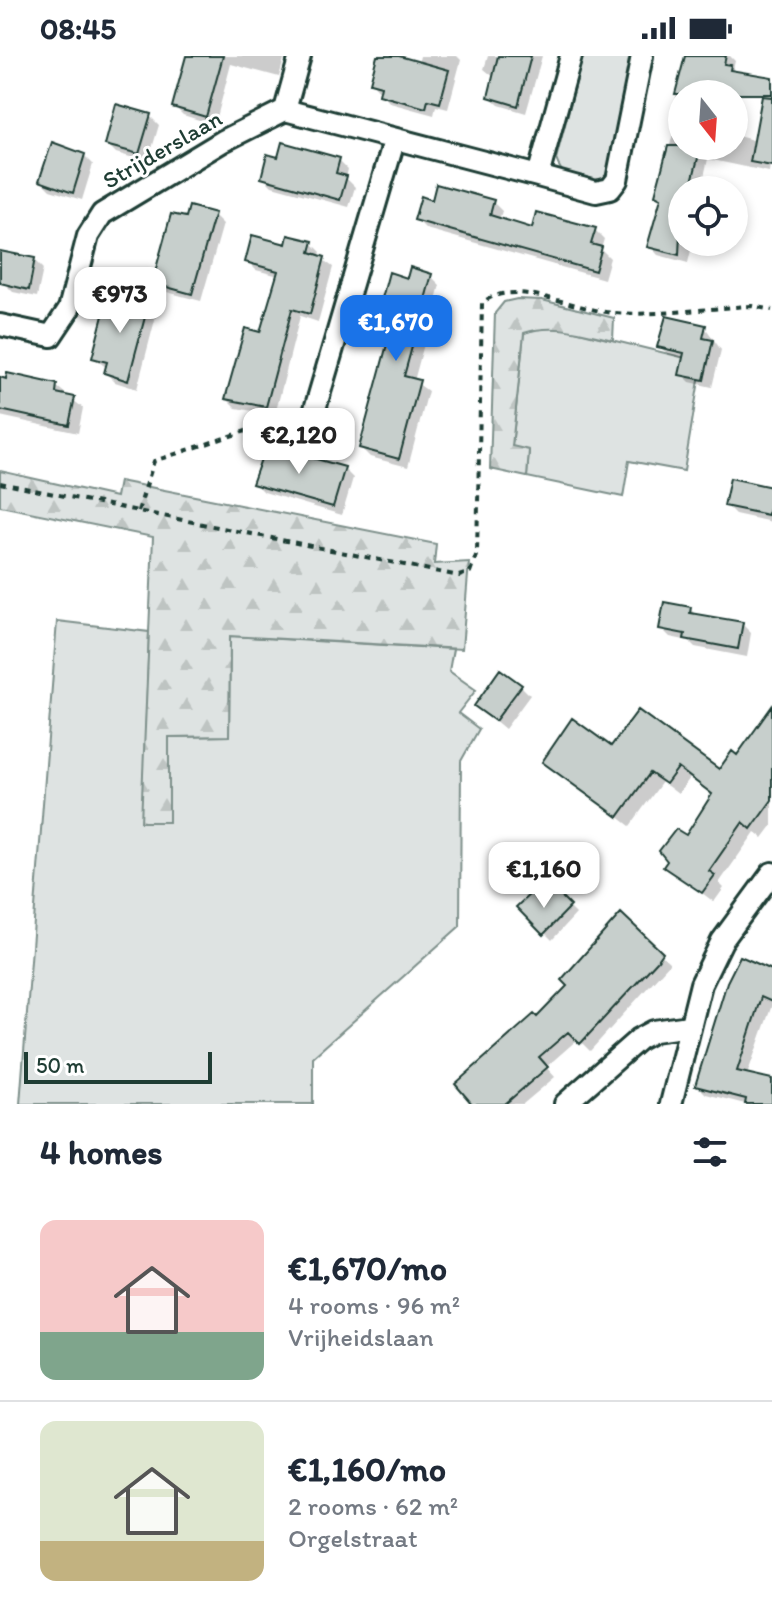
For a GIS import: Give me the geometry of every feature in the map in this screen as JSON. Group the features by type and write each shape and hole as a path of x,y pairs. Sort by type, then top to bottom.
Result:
{"street":[{"path":"300,56 285,110 596,192 610,189 617,180 642,56"},
{"path":"538,176 571,56"},
{"name":"Strijderslaan","path":"0,325 51,336 69,309 88,236 102,214 210,149 285,110"},
{"path":"315,409 394,141"},
{"path":"671,1104 701,984 722,941 772,873"},
{"path":"565,1104 639,1039 654,1031 689,1026"}],"path":[{"path":"0,483 459,576 470,572 477,553 482,303 494,293 514,292 614,313 752,306 772,310"},
{"path":"138,511 154,461 315,409"}],"green space":[{"path":"583,56 633,56 611,172 595,183 566,175 556,159"},
{"path":"542,300 614,318 613,340 557,329 524,333 512,446 529,450 527,477 490,469 495,313 504,302"},
{"path":"540,328 562,328 702,362 684,471 629,461 623,497 527,477 529,451 512,447 524,333"},
{"path":"0,471 116,497 119,481 436,544 434,564 469,562 462,649 230,636 229,736 169,737 169,822 141,822 153,537 0,506"},
{"path":"57,621 149,632 142,822 169,821 169,737 229,736 230,636 453,649 449,671 476,690 458,713 479,729 461,761 460,926 313,1057 313,1104 20,1104"}],"building":[{"path":"186,56 223,56 206,117 172,107"},
{"path":"377,56 399,56 449,70 440,103 428,100 426,108 379,95 381,86 370,83"},
{"path":"498,56 531,56 518,106 488,97"},
{"path":"685,56 726,56 724,64 731,65 730,70 772,77 772,94 748,94 748,80 679,80"},
{"path":"762,96 772,97 772,166 750,162"},
{"path":"116,104 151,114 139,154 105,145"},
{"path":"52,142 85,154 73,193 39,181"},
{"path":"282,142 340,158 336,173 347,176 340,200 261,178 267,154 278,157"},
{"path":"668,146 668,160 698,160 694,176 668,176 668,252 647,247 661,198 655,195"},
{"path":"436,184 494,200 490,215 532,228 536,212 596,228 591,244 602,247 595,271 414,220 421,196 432,200"},
{"path":"189,206 215,213 192,294 152,283 171,214 186,217"},
{"path":"252,235 286,244 288,235 313,241 310,252 325,257 310,314 292,309 266,407 225,399 245,328 260,332 278,271 245,262"},
{"path":"0,251 35,258 29,290 0,283"},
{"path":"410,267 432,274 404,376 420,380 399,459 359,448 389,337 373,332 389,272 407,278"},
{"path":"126,294 149,302 128,381 104,373 107,362 92,358 107,300 123,304"},
{"path":"666,316 706,325 703,338 713,340 704,380 679,375 684,353 657,347"},
{"path":"7,373 57,384 56,393 75,397 69,425 0,410 0,377 6,379"},
{"path":"266,445 345,467 333,507 252,484"},
{"path":"730,478 772,487 768,515 724,506"},
{"path":"664,602 691,607 690,613 743,622 738,649 684,639 685,634 659,629"},
{"path":"500,669 522,685 495,721 474,706"},
{"path":"772,706 772,800 751,829 743,822 709,871 715,875 702,893 663,867 667,861 659,851 676,829 686,835 712,794 678,768 666,784 650,773 618,817 542,762 572,718 611,746 638,710 719,769 732,751 737,755"},
{"path":"554,889 571,906 543,935 516,907 533,891 543,900"},
{"path":"621,913 663,953 658,960 580,1044 568,1032 539,1057 548,1067 505,1104 472,1104 455,1084 534,1014 537,1017 567,986 561,980"},
{"path":"740,956 772,970 772,1002 761,997 737,1071 772,1079 772,1104 745,1104 746,1099 695,1086 727,982"}]}
